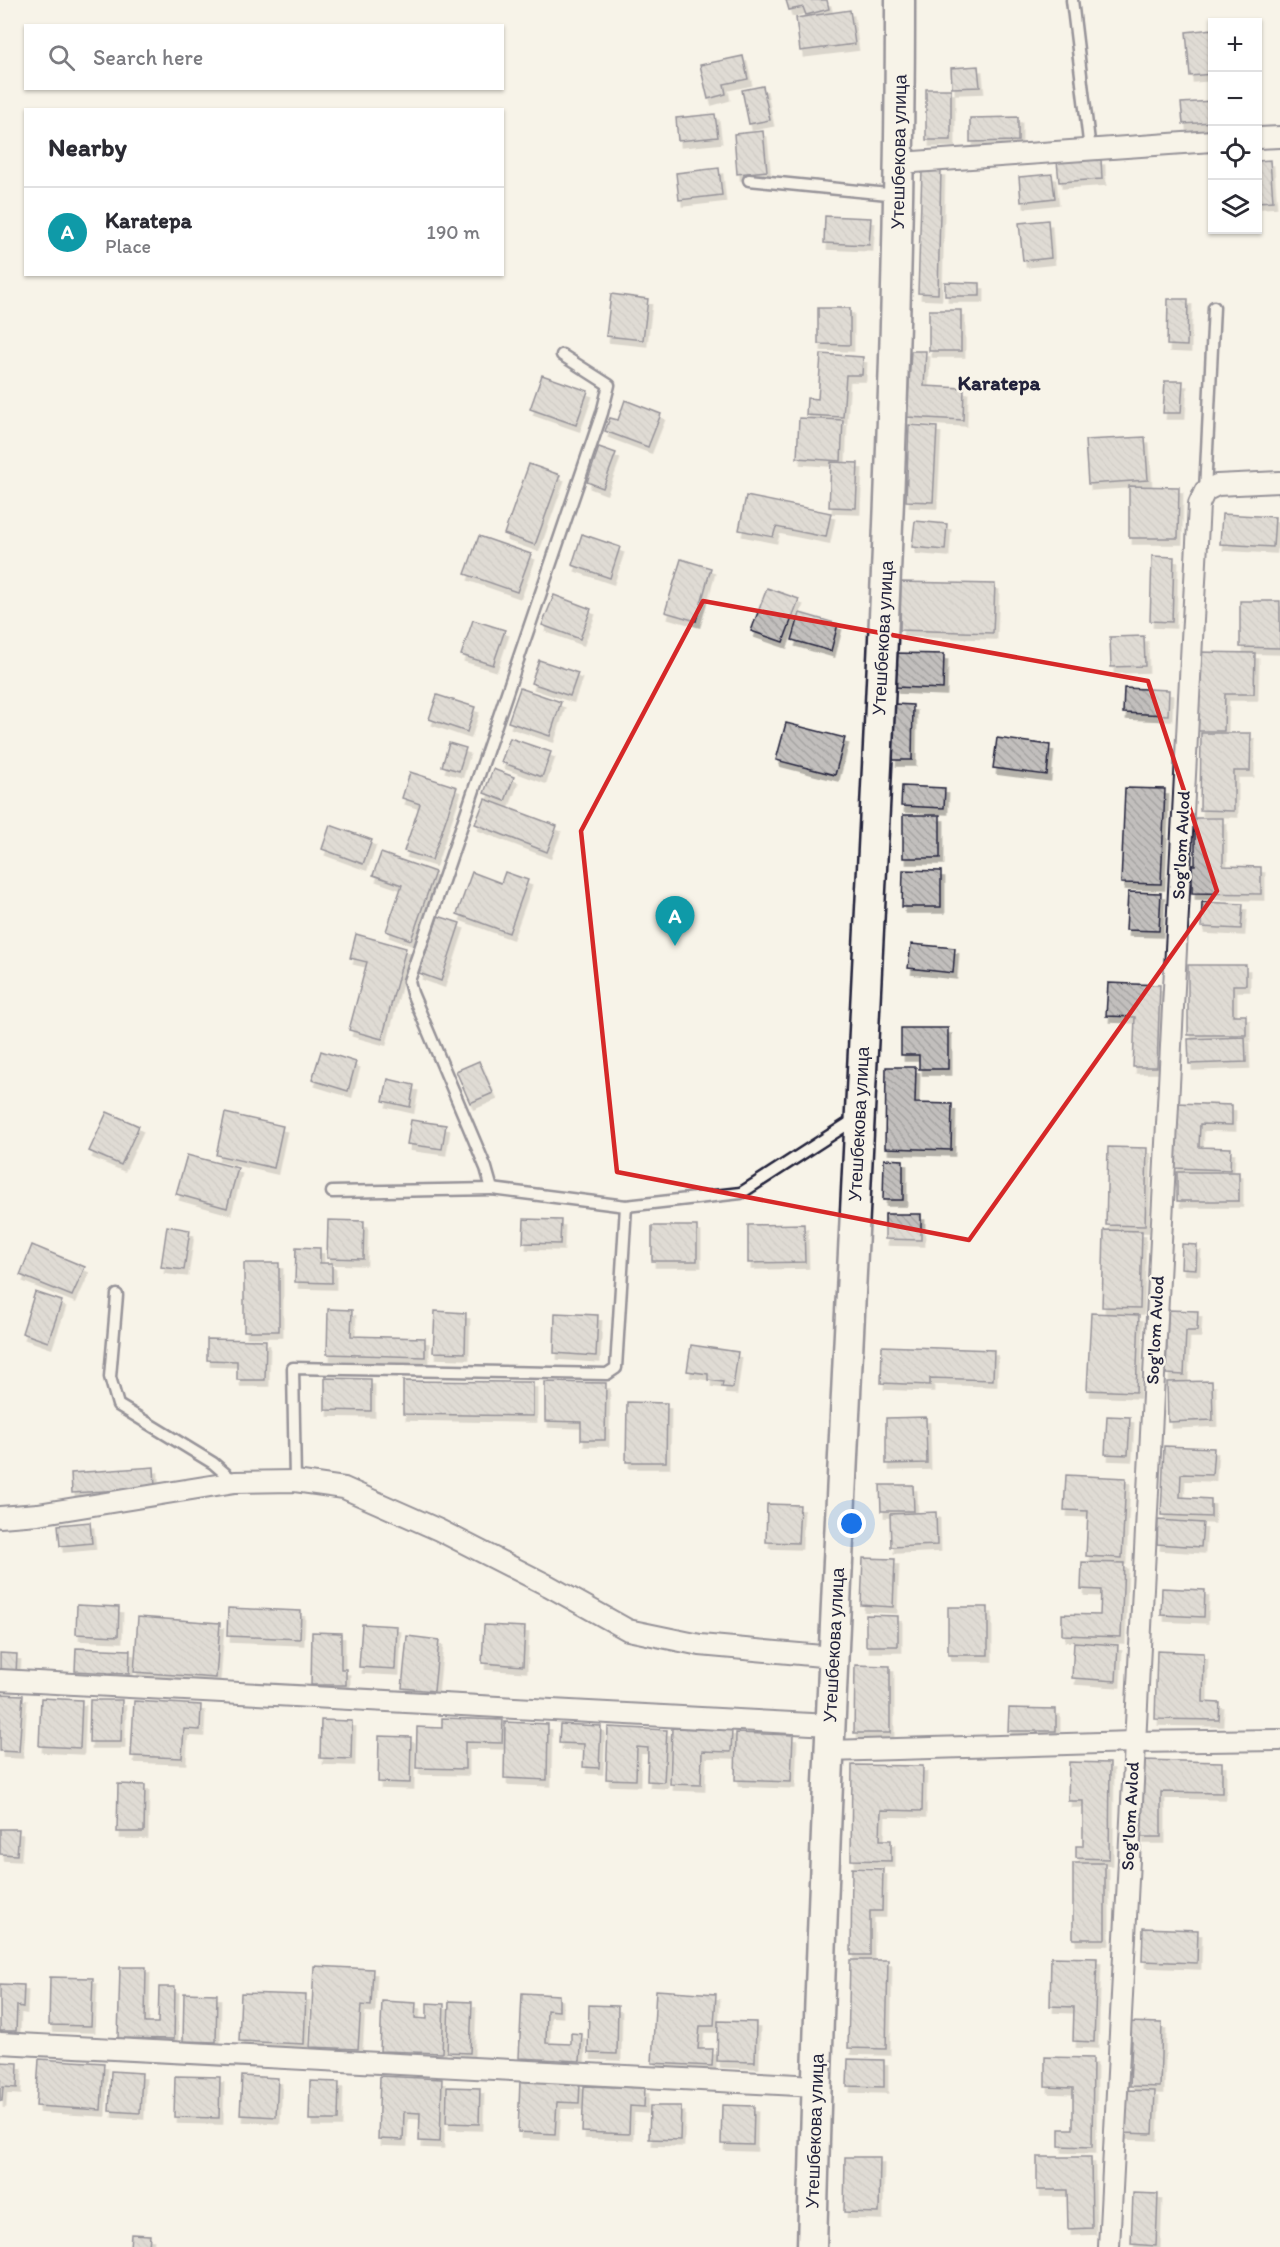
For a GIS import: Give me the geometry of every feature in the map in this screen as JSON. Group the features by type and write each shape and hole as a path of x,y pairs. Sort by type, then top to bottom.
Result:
{"main road":[{"name":"Утешбекова улица","path":"812,2247 829,1738 889,518 900,163 900,0"}],"street":[{"path":"1262,138 1280,137"},
{"path":"900,163 1208,141"},
{"path":"1205,491 1217,485 1280,482"},
{"name":"Sog'lom Avlod","path":"1108,2247 1199,504 1205,491"},
{"path":"0,1517 38,1514 235,1482 295,1481 344,1488 440,1530 628,1630 700,1645 833,1657"},
{"path":"0,1680 829,1738 1133,1742 1280,1740"},
{"path":"0,2043 816,2086"}],"lane":[{"path":"1071,0 1090,150"},
{"path":"749,180 899,195"},
{"path":"1205,491 1214,307"},
{"path":"492,1189 486,1168 411,993 409,981 602,413 609,385 562,355"},
{"path":"332,1191 492,1189 626,1206 741,1193 860,1116"},
{"path":"295,1481 293,1368 608,1374 616,1368 626,1206"},
{"path":"117,1295 110,1377 118,1405 213,1463 235,1482"}],"highlighted area":[{"path":"703,601 1148,681 1217,891 969,1240 617,1172 581,831"}],"building":[{"path":"786,0 827,0 829,9 806,15 803,7 789,10"},
{"path":"850,10 855,44 800,51 796,18"},
{"path":"1208,29 1208,74 1190,76 1186,32"},
{"path":"743,56 748,79 724,84 726,94 708,99 700,65"},
{"path":"978,66 980,87 952,88 951,68"},
{"path":"763,86 770,120 749,124 742,90"},
{"path":"926,89 951,89 951,140 926,140"},
{"path":"1208,101 1208,122 1183,124 1181,103"},
{"path":"715,114 718,137 678,141 676,118"},
{"path":"1018,117 1018,141 970,142 970,118"},
{"path":"763,131 767,171 737,174 734,134"},
{"path":"1101,159 1102,179 1059,182 1057,161"},
{"path":"1270,160 1273,201 1262,202 1262,161"},
{"path":"719,168 722,195 679,200 676,173"},
{"path":"922,170 941,170 938,294 918,293"},
{"path":"1052,174 1055,198 1021,202 1019,177"},
{"path":"825,216 871,218 869,245 824,243"},
{"path":"1048,220 1051,258 1023,261 1019,223"},
{"path":"945,282 980,283 980,296 945,296"},
{"path":"611,294 648,299 643,340 606,336"},
{"path":"1168,299 1188,299 1187,346 1167,345"},
{"path":"818,308 850,308 850,345 818,344"},
{"path":"929,310 961,310 961,351 929,351"},
{"path":"911,351 926,351 924,386 964,388 963,420 907,417"},
{"path":"821,354 863,357 862,375 846,375 843,417 806,415 807,398 818,399"},
{"path":"542,375 588,391 576,425 530,409"},
{"path":"1165,381 1183,381 1181,413 1163,413"},
{"path":"625,400 661,414 648,447 605,431 610,418 618,420"},
{"path":"799,418 843,420 841,461 797,458"},
{"path":"909,425 937,427 933,502 906,501"},
{"path":"1145,437 1148,480 1088,484 1085,440"},
{"path":"599,447 616,453 603,488 587,482"},
{"path":"831,462 858,463 856,508 829,507"},
{"path":"529,464 560,475 535,545 504,534"},
{"path":"1129,486 1179,487 1178,538 1129,538"},
{"path":"746,496 831,513 826,537 776,527 773,537 739,530"},
{"path":"1222,514 1275,517 1273,547 1220,544"},
{"path":"915,521 947,524 945,550 912,547"},
{"path":"582,534 620,547 610,578 572,565"},
{"path":"479,536 531,554 517,592 465,574"},
{"path":"1152,556 1174,557 1172,622 1150,621"},
{"path":"681,559 711,568 696,621 665,612"},
{"path":"901,582 995,584 993,633 900,630"},
{"path":"767,588 799,599 783,642 751,631"},
{"path":"554,595 591,609 580,639 542,625"},
{"path":"1240,601 1280,601 1280,648 1240,647"},
{"path":"800,613 838,624 831,651 792,640"},
{"path":"473,620 505,630 493,665 461,655"},
{"path":"1144,636 1145,666 1111,667 1110,637"},
{"path":"1199,652 1255,653 1254,694 1225,694 1224,731 1197,731"},
{"path":"896,653 944,654 943,689 895,687"},
{"path":"539,660 578,673 570,696 531,683"},
{"path":"520,688 561,702 550,736 508,722"},
{"path":"1124,688 1169,690 1168,715 1123,713"},
{"path":"437,695 475,707 467,732 429,719"},
{"path":"895,704 913,705 912,760 893,760"},
{"path":"786,723 845,738 835,775 776,760"},
{"path":"1201,733 1251,733 1250,771 1234,771 1234,811 1200,810"},
{"path":"510,738 551,752 542,777 501,762"},
{"path":"997,738 1050,745 1047,775 993,768"},
{"path":"449,743 466,748 459,771 442,766"},
{"path":"493,769 514,777 505,801 484,793"},
{"path":"410,772 457,787 432,860 404,851 420,804 402,798"},
{"path":"902,786 945,788 944,808 901,806"},
{"path":"1125,788 1165,789 1161,884 1121,883"},
{"path":"485,799 557,826 547,852 475,824"},
{"path":"903,815 940,815 940,858 903,858"},
{"path":"1195,818 1223,818 1223,866 1261,867 1261,894 1192,893 1192,865 1195,865"},
{"path":"330,825 372,840 363,864 322,849"},
{"path":"381,853 435,872 411,940 386,931 402,885 373,875"},
{"path":"903,870 941,871 941,907 902,907"},
{"path":"472,872 501,883 505,872 528,880 509,933 457,914"},
{"path":"1128,892 1161,893 1159,931 1126,930"},
{"path":"1202,902 1243,904 1241,929 1201,927"},
{"path":"438,916 460,923 441,981 419,973"},
{"path":"356,934 406,948 382,1039 349,1030 367,962 350,958"},
{"path":"911,944 955,948 953,973 908,968"},
{"path":"1188,965 1246,965 1246,985 1233,985 1233,1015 1246,1015 1246,1035 1188,1035"},
{"path":"1108,983 1160,985 1157,1067 1133,1067 1135,1017 1106,1016"},
{"path":"901,1028 948,1028 948,1069 919,1069 919,1055 901,1055"},
{"path":"1245,1037 1246,1062 1189,1064 1188,1039"},
{"path":"321,1051 356,1062 348,1091 312,1080"},
{"path":"479,1061 493,1093 470,1103 456,1071"},
{"path":"886,1067 916,1067 915,1103 952,1104 951,1150 885,1148"},
{"path":"388,1079 414,1085 410,1107 383,1101"},
{"path":"1177,1103 1232,1105 1232,1125 1200,1124 1199,1147 1231,1148 1230,1170 1175,1168"},
{"path":"107,1112 139,1126 121,1165 89,1151"},
{"path":"225,1113 283,1126 274,1168 216,1155"},
{"path":"411,1120 446,1125 442,1149 407,1144"},
{"path":"1108,1147 1147,1148 1145,1226 1106,1225"},
{"path":"187,1155 238,1168 227,1208 176,1194"},
{"path":"884,1159 903,1160 903,1200 883,1200"},
{"path":"1177,1172 1239,1172 1239,1201 1177,1201"},
{"path":"885,1214 921,1214 921,1240 885,1239"},
{"path":"524,1219 561,1220 560,1244 523,1243"},
{"path":"328,1220 364,1221 363,1259 327,1258"},
{"path":"804,1224 805,1262 748,1263 748,1225"},
{"path":"167,1226 190,1230 184,1270 161,1267"},
{"path":"652,1226 697,1226 697,1261 652,1261"},
{"path":"1104,1230 1142,1231 1140,1308 1102,1307"},
{"path":"1182,1244 1197,1245 1196,1269 1181,1268"},
{"path":"32,1245 85,1267 72,1296 20,1275"},
{"path":"296,1247 320,1248 320,1263 332,1263 332,1283 295,1282"},
{"path":"244,1263 279,1263 279,1331 244,1331"},
{"path":"35,1292 62,1301 48,1342 22,1333"},
{"path":"328,1309 352,1310 351,1336 425,1338 425,1357 327,1354"},
{"path":"1168,1310 1198,1311 1197,1331 1186,1331 1184,1375 1166,1374"},
{"path":"435,1311 466,1313 465,1353 433,1352"},
{"path":"555,1313 598,1315 596,1356 554,1353"},
{"path":"1091,1313 1139,1315 1136,1392 1087,1390"},
{"path":"207,1339 266,1340 265,1380 237,1380 237,1361 207,1360"},
{"path":"691,1345 738,1352 733,1388 722,1387 723,1382 708,1380 708,1374 687,1371"},
{"path":"882,1346 994,1350 993,1380 930,1378 930,1385 881,1383"},
{"path":"325,1378 371,1379 371,1411 325,1410"},
{"path":"403,1381 533,1382 533,1416 403,1414"},
{"path":"1212,1381 1213,1420 1168,1422 1167,1382"},
{"path":"545,1382 606,1383 605,1440 581,1440 581,1422 545,1421"},
{"path":"627,1402 667,1403 666,1462 626,1462"},
{"path":"1107,1416 1130,1417 1128,1455 1105,1454"},
{"path":"926,1417 927,1463 886,1464 886,1418"},
{"path":"1164,1446 1214,1448 1212,1475 1181,1474 1180,1497 1211,1499 1211,1517 1161,1515"},
{"path":"154,1467 155,1488 72,1493 71,1473"},
{"path":"1066,1475 1126,1478 1122,1558 1086,1556 1088,1511 1064,1510"},
{"path":"880,1485 913,1485 914,1511 881,1511"},
{"path":"767,1504 800,1505 798,1543 766,1542"},
{"path":"936,1512 937,1545 891,1547 890,1514"},
{"path":"1158,1520 1203,1523 1201,1547 1157,1544"},
{"path":"90,1522 92,1543 60,1546 58,1525"},
{"path":"863,1558 895,1559 893,1607 861,1605"},
{"path":"1082,1562 1124,1563 1121,1637 1062,1635 1062,1614 1100,1615 1101,1590 1081,1589"},
{"path":"1162,1588 1205,1590 1204,1617 1161,1615"},
{"path":"77,1605 119,1607 118,1636 76,1634"},
{"path":"948,1607 988,1607 988,1655 948,1655"},
{"path":"228,1608 301,1611 300,1639 227,1636"},
{"path":"866,1615 898,1616 898,1646 866,1646"},
{"path":"138,1617 220,1623 216,1678 134,1672"},
{"path":"362,1624 397,1626 395,1669 359,1667"},
{"path":"484,1625 525,1627 523,1666 482,1663"},
{"path":"312,1632 341,1633 341,1669 346,1669 346,1685 311,1685"},
{"path":"407,1636 439,1640 434,1691 402,1688"},
{"path":"1074,1642 1118,1645 1116,1681 1072,1678"},
{"path":"76,1648 130,1650 129,1674 75,1671"},
{"path":"1157,1651 1204,1653 1203,1702 1220,1703 1219,1720 1155,1719"},
{"path":"0,1653 17,1654 16,1673 0,1672"},
{"path":"855,1665 890,1666 890,1733 854,1733"},
{"path":"0,1694 23,1695 19,1752 0,1751"},
{"path":"41,1698 82,1700 80,1748 39,1746"},
{"path":"90,1700 122,1700 121,1742 89,1742"},
{"path":"134,1701 201,1705 200,1730 184,1729 182,1758 131,1756"},
{"path":"1009,1708 1056,1709 1056,1731 1008,1731"},
{"path":"442,1718 503,1720 502,1743 465,1742 465,1769 416,1768 417,1727 442,1728"},
{"path":"321,1720 352,1721 351,1759 320,1758"},
{"path":"505,1722 548,1724 547,1780 504,1778"},
{"path":"560,1724 601,1726 599,1768 583,1767 584,1744 559,1743"},
{"path":"608,1727 667,1730 664,1782 647,1781 648,1748 637,1747 636,1780 606,1779"},
{"path":"672,1728 732,1730 731,1752 702,1751 701,1785 670,1784"},
{"path":"736,1733 793,1735 791,1782 735,1780"},
{"path":"379,1736 411,1737 410,1783 378,1782"},
{"path":"1142,1760 1222,1762 1222,1793 1161,1792 1161,1837 1140,1837"},
{"path":"1069,1762 1110,1763 1109,1859 1076,1858 1076,1846 1083,1846 1083,1801 1068,1801"},
{"path":"852,1765 923,1766 922,1811 881,1810 880,1840 891,1840 891,1861 851,1860"},
{"path":"118,1784 145,1785 144,1832 117,1832"},
{"path":"0,1829 19,1829 17,1855 0,1854"},
{"path":"1073,1863 1105,1863 1105,1939 1073,1939"},
{"path":"852,1868 883,1869 882,1911 870,1911 870,1955 851,1955"},
{"path":"1143,1928 1198,1930 1197,1963 1142,1961"},
{"path":"1051,1957 1097,1958 1094,2042 1073,2041 1074,2007 1050,2006"},
{"path":"850,1960 888,1960 886,2049 848,2048"},
{"path":"314,1966 373,1969 371,2006 361,2005 358,2049 310,2047"},
{"path":"120,1967 146,1967 145,2023 158,2023 159,1987 175,1987 174,2039 118,2038"},
{"path":"50,1977 93,1978 91,2026 49,2025"},
{"path":"0,1984 24,1985 23,2007 17,2006 16,2031 0,2031"},
{"path":"656,1990 716,1994 714,2026 700,2026 698,2049 713,2049 712,2066 652,2063"},
{"path":"184,1993 217,1994 216,2042 183,2041"},
{"path":"241,1993 306,1995 304,2044 239,2041"},
{"path":"522,1993 559,1995 559,2011 547,2010 546,2043 571,2044 571,2033 582,2034 580,2061 519,2058"},
{"path":"382,2001 416,2003 415,2018 427,2019 427,2003 444,2004 442,2053 380,2051"},
{"path":"449,2001 472,2002 470,2053 447,2052"},
{"path":"589,2005 618,2006 617,2054 588,2053"},
{"path":"718,2021 756,2022 755,2062 717,2061"},
{"path":"1126,2022 1162,2023 1160,2087 1130,2086 1132,2041 1125,2041"},
{"path":"1045,2057 1093,2058 1092,2147 1059,2146 1059,2129 1073,2129 1073,2088 1045,2087"},
{"path":"39,2059 104,2063 101,2110 36,2106"},
{"path":"848,2059 884,2060 884,2087 847,2086"},
{"path":"0,2062 18,2063 17,2088 3,2087 2,2101 0,2101"},
{"path":"111,2071 142,2073 140,2113 109,2111"},
{"path":"175,2076 220,2077 219,2118 174,2117"},
{"path":"242,2076 278,2078 276,2117 240,2115"},
{"path":"380,2076 442,2079 440,2142 419,2141 420,2113 404,2112 403,2140 378,2139"},
{"path":"520,2080 580,2083 579,2103 557,2102 555,2134 518,2132"},
{"path":"310,2081 339,2082 338,2120 309,2120"},
{"path":"584,2086 645,2088 644,2107 630,2106 629,2134 582,2132"},
{"path":"447,2087 480,2088 479,2124 446,2123"},
{"path":"1125,2090 1155,2091 1153,2134 1123,2133"},
{"path":"722,2105 754,2106 753,2145 721,2144"},
{"path":"650,2106 681,2106 680,2140 649,2139"},
{"path":"845,2157 880,2157 879,2213 844,2212"},
{"path":"1037,2157 1091,2157 1092,2228 1068,2229 1067,2190 1037,2190"},
{"path":"1133,2193 1158,2194 1156,2246 1131,2244"},
{"path":"131,2234 150,2235 149,2247 130,2247"}],"place":[{"name":"Karatepa","path":"675,946"}],"district":[{"name":"Karatepa","path":"999,382"}]}
